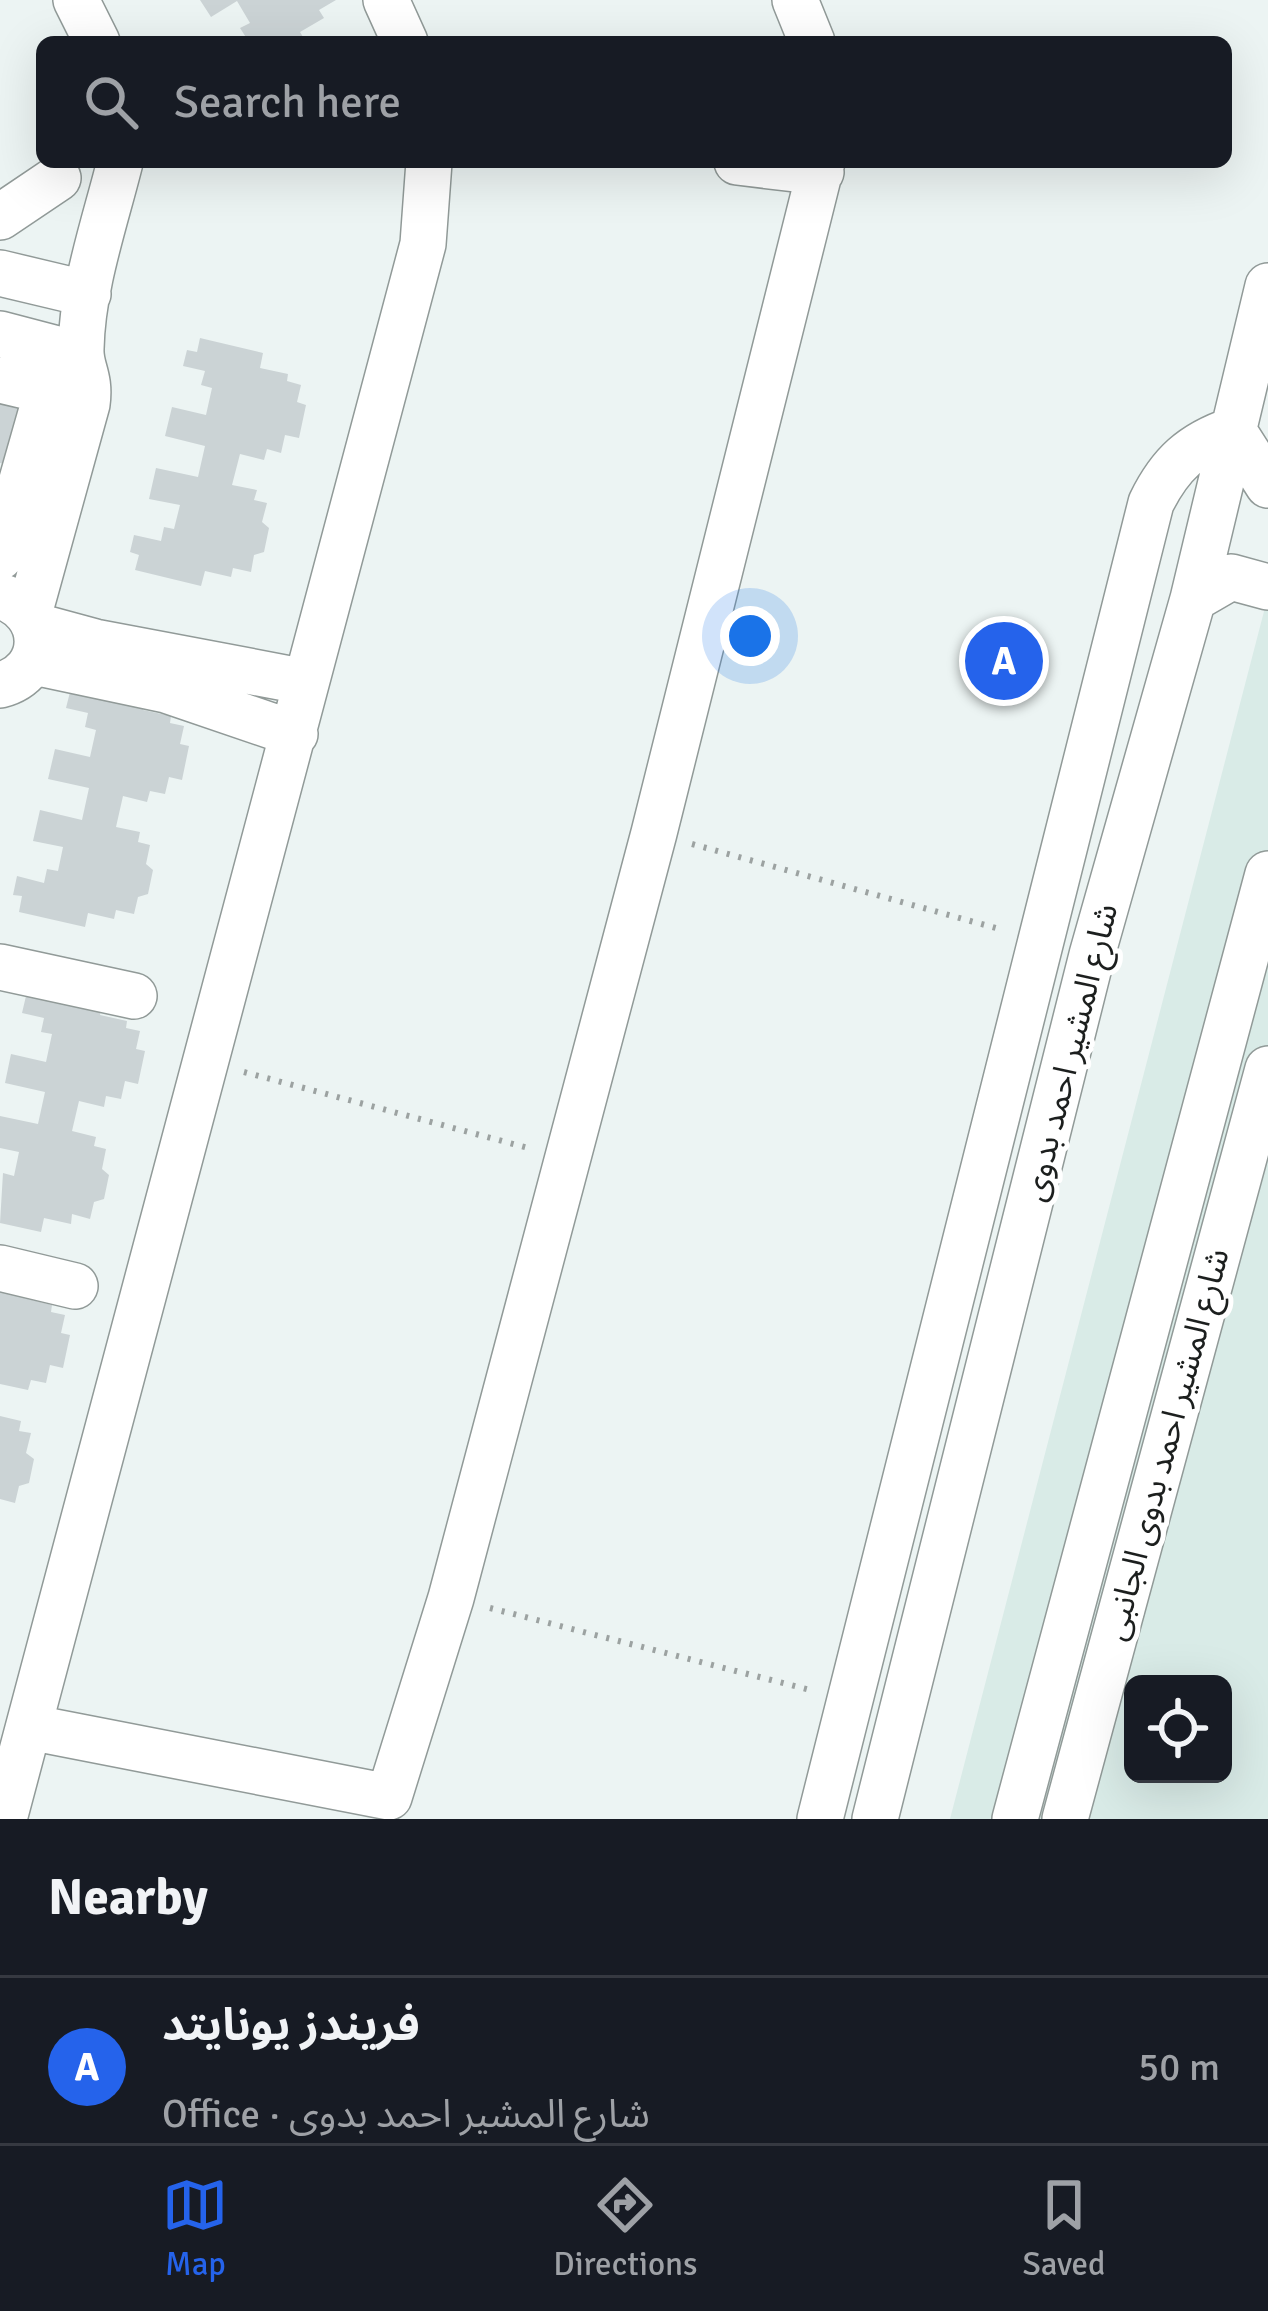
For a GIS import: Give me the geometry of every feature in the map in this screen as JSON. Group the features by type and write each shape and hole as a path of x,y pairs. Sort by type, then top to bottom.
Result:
{"street":[{"path":"76,0 94,36"},
{"path":"386,0 402,36"},
{"path":"794,0 809,36"},
{"path":"15,652 87,404 88,370 80,355 88,294 119,168"},
{"path":"4,1819 423,244 429,168"},
{"path":"29,1726 386,1808 451,1598 568,1159 822,168"},
{"path":"0,217 58,178"},
{"path":"0,273 88,294"},
{"name":"شارع المشير احمد بدوى","path":"874,1819 1092,956 1192,599 1268,286"},
{"path":"0,334 80,355"},
{"path":"0,557 47,391 61,365 80,355"},
{"path":"0,380 47,391"},
{"path":"820,1819 1151,503 1182,455 1206,439 1233,430 1268,485"},
{"path":"1192,599 1231,577 1268,586"},
{"path":"15,652 95,642 307,682"},
{"path":"15,652 166,690 295,734"},
{"path":"1015,1819 1268,874"},
{"path":"0,968 134,996"},
{"name":"شارع المشير احمد بدوى الجانبى","path":"1065,1819 1268,1069"},
{"path":"0,1268 76,1286"}],"path":[{"path":"654,833 1040,940"},
{"path":"206,1061 568,1159"},
{"path":"451,1598 851,1700"}],"shaded area":[{"path":"1268,596 1268,1819 950,1819"}],"building":[{"path":"200,0 336,0 319,10 324,18 300,32 302,36 245,36 240,28 250,23 237,1 211,17"},
{"path":"200,338 263,353 260,368 288,374 287,381 301,385 297,402 306,405 299,438 285,435 281,453 267,449 264,460 240,454 232,485 257,490 254,500 267,503 262,522 269,528 264,552 254,555 251,572 233,568 231,577 205,571 201,586 135,570 139,555 130,552 134,535 161,541 164,527 174,529 180,505 149,499 156,468 198,477 205,446 165,436 172,407 206,415 212,388 201,385 205,371 183,366 187,350 197,352"},
{"path":"0,386 21,401 10,465 0,463"},
{"path":"70,692 147,695 143,710 171,716 170,723 184,726 180,744 189,746 182,780 169,777 165,794 150,791 147,802 123,796 116,827 140,832 138,842 150,845 146,864 153,870 148,894 138,897 134,914 116,910 114,919 88,913 85,927 19,912 22,896 13,895 17,876 44,883 47,869 58,871 63,847 33,841 40,810 82,820 89,788 48,779 55,749 90,757 96,730 85,727 88,713 66,708"},
{"path":"40,984 103,999 100,1015 127,1021 126,1028 140,1031 136,1049 145,1051 138,1084 125,1081 121,1099 106,1096 104,1107 79,1101 72,1131 96,1137 94,1146 106,1149 102,1169 109,1175 104,1199 94,1202 90,1219 72,1214 71,1224 44,1218 41,1232 0,1223 3,1173 14,1176 19,1152 0,1148 0,1116 38,1124 45,1092 5,1083 11,1054 46,1062 52,1034 41,1032 44,1018 22,1013 26,996 37,998"},
{"path":"0,1277 28,1283 24,1298 52,1305 51,1312 65,1315 61,1333 70,1335 63,1368 50,1365 46,1383 31,1380 28,1390 0,1384"},
{"path":"0,1416 21,1421 19,1431 31,1433 26,1453 34,1459 29,1483 19,1486 15,1503 0,1499"}],"place":[{"name":"فريندز يونايتد","path":"1004,661"}]}
